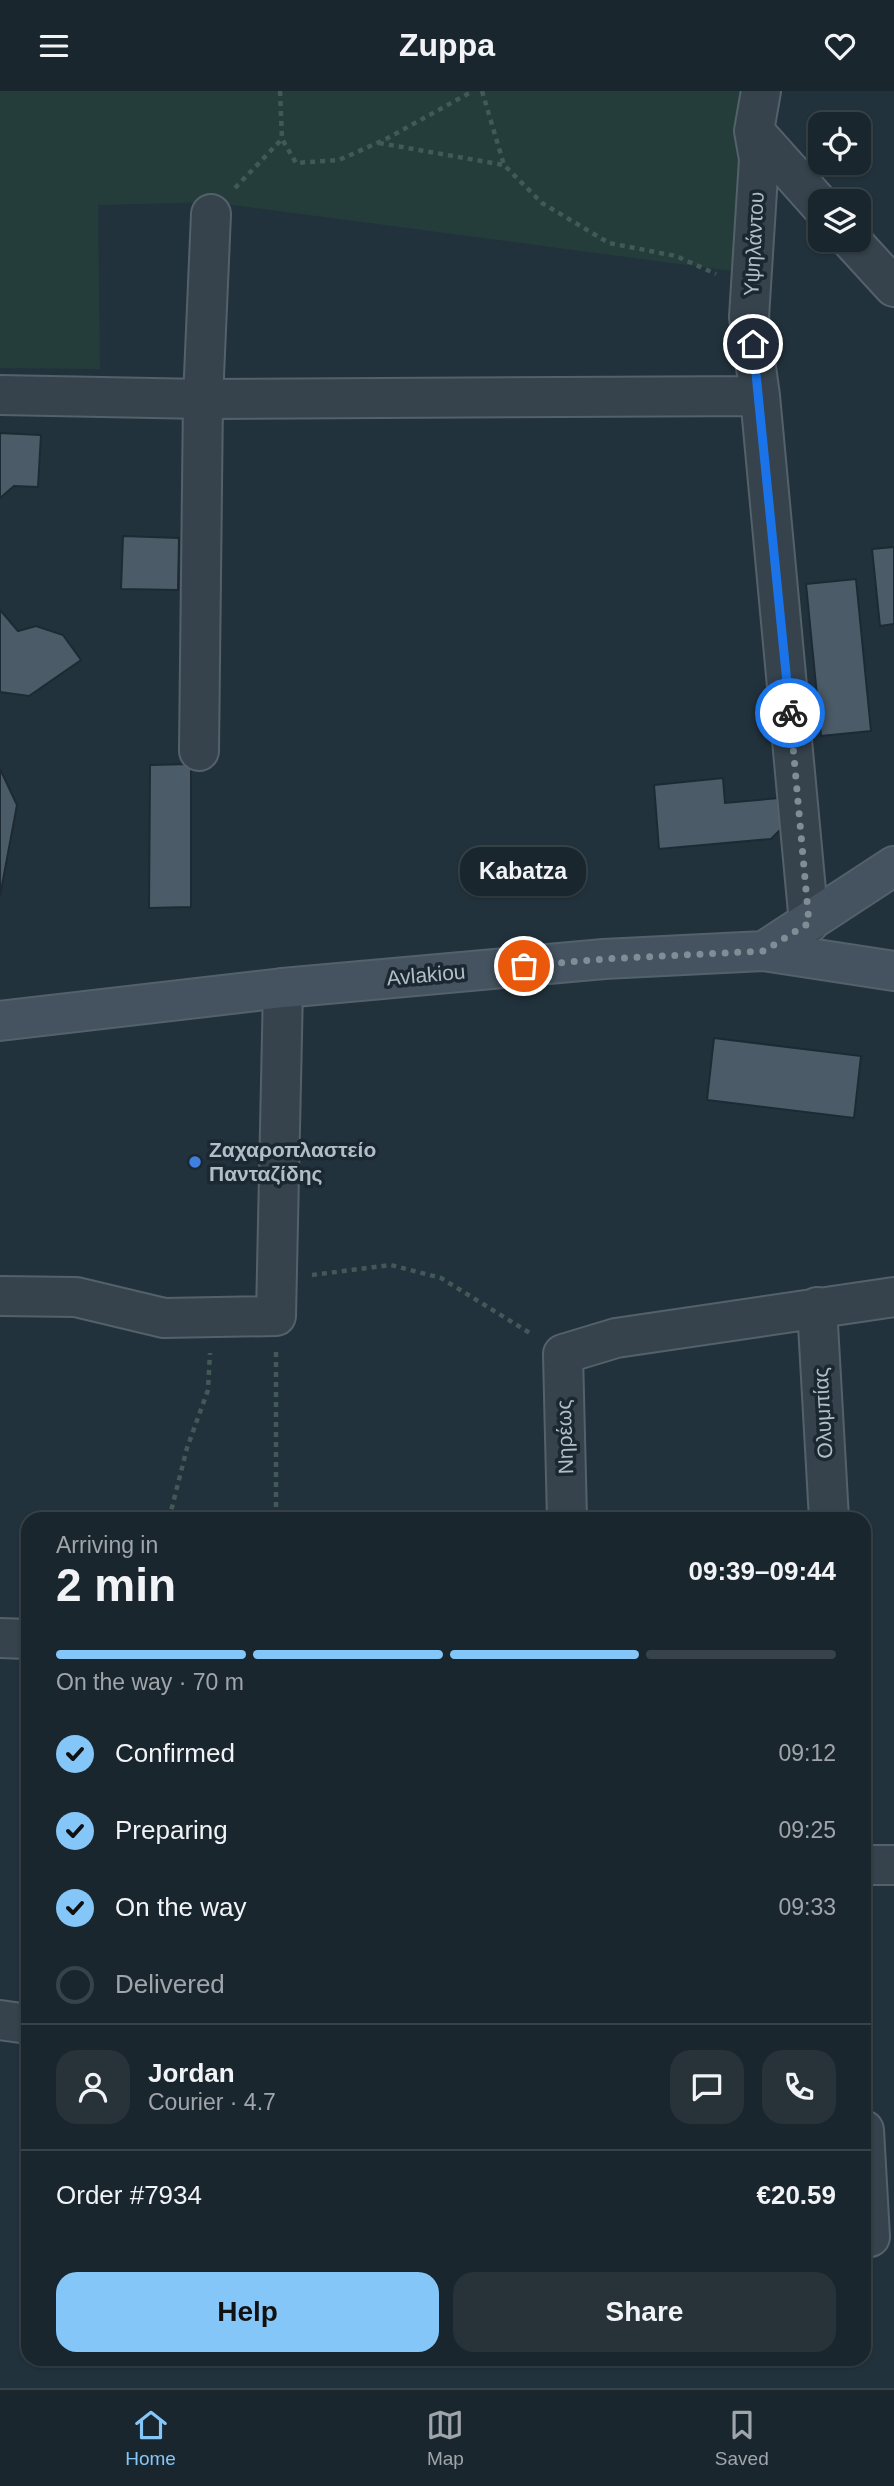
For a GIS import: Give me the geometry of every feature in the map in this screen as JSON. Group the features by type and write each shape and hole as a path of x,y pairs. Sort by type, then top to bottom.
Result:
{"main road":[{"path":"764,951 894,866"},
{"name":"Avlakiou","path":"0,1021 283,988 604,959 764,951 894,971"}],"street":[{"name":"Υψηλάντου","path":"761,91 754,131 759,159 749,317 760,396 809,923"},
{"path":"754,131 808,191"},
{"path":"199,751 203,399 211,214"},
{"path":"862,252 894,288"},
{"path":"0,395 203,399 760,396"},
{"path":"0,1296 76,1297 164,1318 212,1317 276,1298 283,988"},
{"path":"563,1354 616,1338 894,1297"},
{"name":"Ολυμπίας","path":"817,1307 829,1512"},
{"name":"Νηρέως","path":"563,1354 567,1512"},
{"path":"0,1638 21,1639"},
{"path":"871,1865 894,1865"},
{"path":"0,2020 21,2023"}],"path":[{"path":"280,91 282,139 296,163 338,160 378,143 474,91"},
{"path":"482,91 504,165 542,203 609,243 677,256 751,289"},
{"path":"211,214 282,139"},
{"path":"378,143 504,165"},
{"path":"276,1512 276,1298 391,1265 441,1278 563,1354"},
{"path":"171,1512 187,1448 208,1389 212,1317"}],"green space":[{"path":"0,91 742,91 740,272 210,202 98,205 100,369 0,368"}],"building":[{"path":"0,433 41,435 38,487 14,486 0,498"},
{"path":"123,536 179,538 178,590 121,589"},
{"path":"894,547 894,624 880,626 872,549"},
{"path":"856,579 871,731 821,736 806,584"},
{"path":"0,610 18,631 36,626 63,635 81,660 29,696 0,692"},
{"path":"191,764 191,907 149,908 150,765"},
{"path":"0,769 17,805 0,896"},
{"path":"723,778 725,803 779,798 782,828 771,839 659,849 654,785"},
{"path":"714,1038 861,1056 854,1118 707,1100"}],"way so far":[{"path":"524,966 764,951 809,923 790,713"}],"place":[{"name":"Kabatza","path":"524,966"},
{"name":"Ζαχαροπλαστείο Πανταζίδης","path":"195,1162"}],"route":[{"path":"753,344 790,713"}]}
